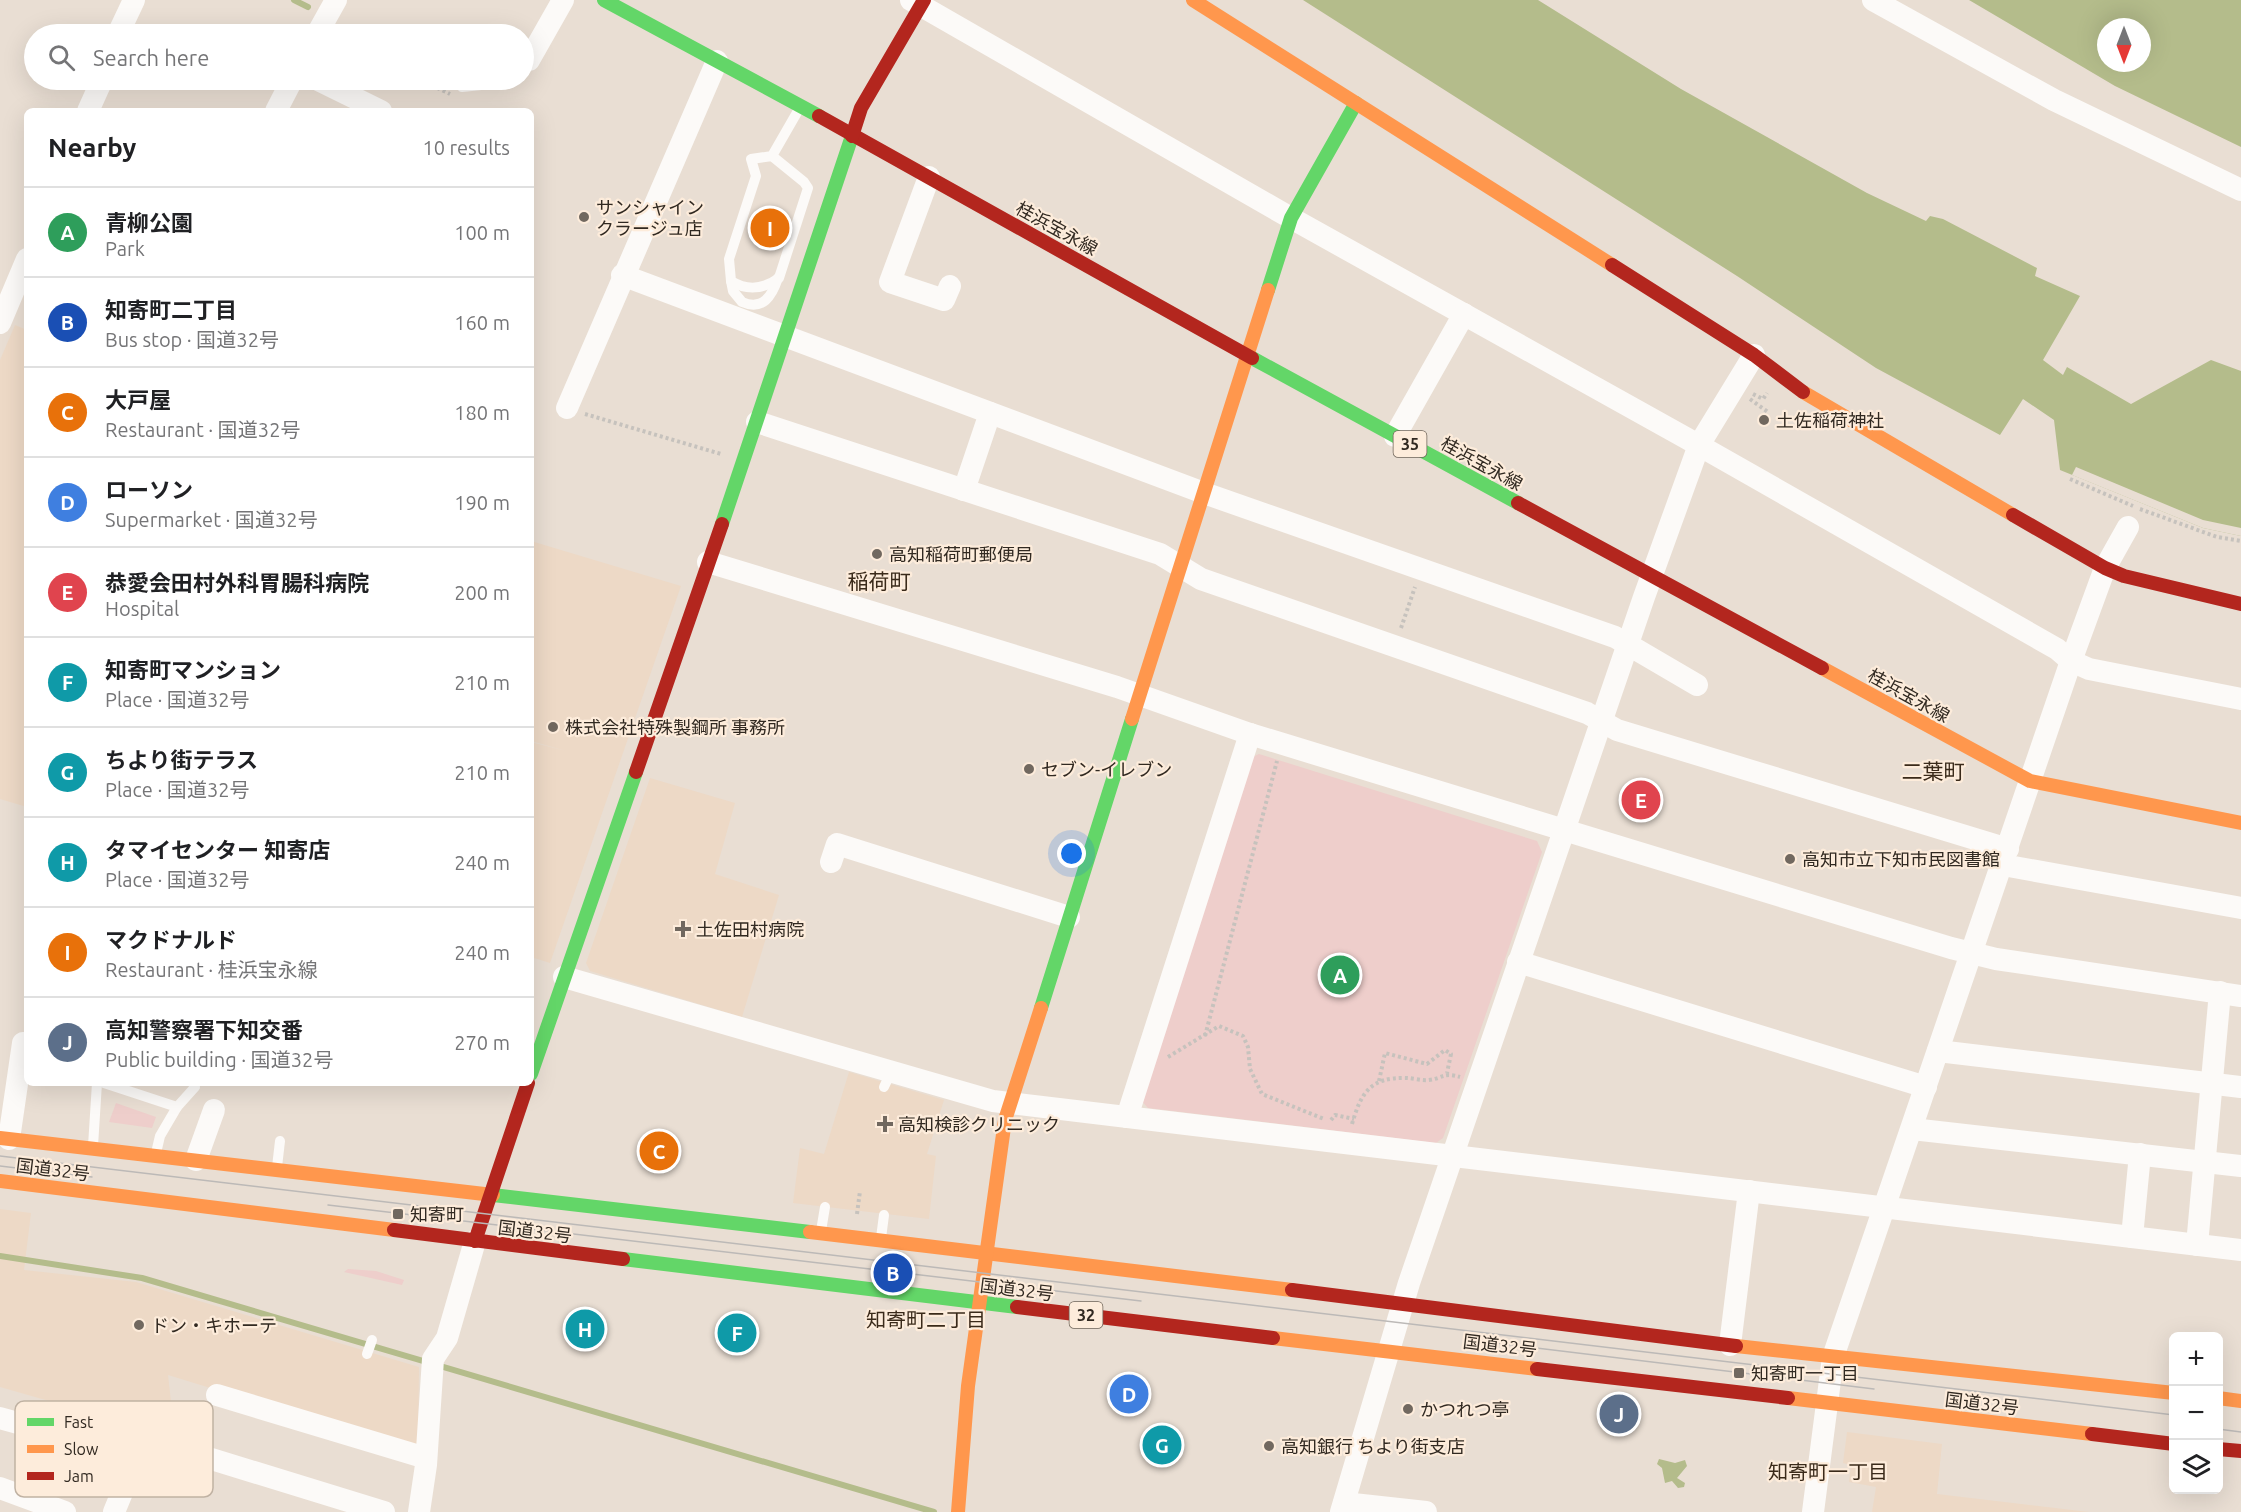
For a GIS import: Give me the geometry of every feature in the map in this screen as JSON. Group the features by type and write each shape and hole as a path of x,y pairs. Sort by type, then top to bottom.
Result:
{"main road":[{"name":"桂浜宝永線","path":"604,0 801,106 1248,356 2030,781 2241,823"},
{"path":"1193,0 1754,355 1809,397 2105,568 2124,576 2241,604"},
{"path":"534,1063 786,337 851,134 861,108 918,2"},
{"path":"958,1512 968,1386 1010,1104 1291,218 1356,103"},
{"path":"475,1241 527,1086"},
{"name":"国道32号","path":"5,1138 986,1253 1730,1345 2169,1392"},
{"name":"国道32号","path":"0,1181 979,1303 1389,1349 2169,1443"},
{"path":"2223,1399 2241,1401"},
{"path":"2223,1449 2241,1451"}],"street":[{"path":"123,24 134,0"},
{"path":"323,24 336,0"},
{"path":"534,49 563,0"},
{"path":"1873,0 2054,100 2241,190"},
{"path":"918,2 1291,218 1699,445 2057,649 2071,661 2089,669 2241,699"},
{"path":"567,408 622,275 717,61"},
{"path":"89,108 97,90"},
{"path":"278,108 287,90"},
{"path":"338,90 375,108"},
{"path":"929,177 890,282 944,300 950,286"},
{"path":"0,323 24,266"},
{"path":"622,275 1204,493 1615,637 1697,685"},
{"path":"1395,436 1464,314"},
{"path":"1426,1512 1342,1507 1401,1305 1652,575 1699,445 1754,355"},
{"path":"964,490 990,413"},
{"path":"757,422 1160,554 1201,579 1587,713 1617,730 2005,857 2241,908"},
{"path":"1813,1512 1825,1403 1833,1357 2071,661 2105,568 2128,527"},
{"path":"708,562 1106,684 1250,734 1971,954 2230,994 2212,1084 2197,1245"},
{"path":"1127,1117 1250,734"},
{"path":"831,861 837,844 929,884 1069,916"},
{"path":"1518,962 1926,1087"},
{"path":"564,977 887,1079 1010,1104 2241,1250"},
{"path":"5,1138 23,1043"},
{"path":"1938,1051 2241,1087"},
{"path":"196,1160 214,1110"},
{"path":"1912,1129 2241,1166"},
{"path":"2132,1237 2140,1154"},
{"path":"1730,1345 1749,1191"},
{"path":"419,1512 426,1458 432,1366 447,1338 475,1241"},
{"path":"217,1395 426,1458"},
{"path":"0,1418 15,1422"},
{"path":"213,1459 384,1512"},
{"path":"0,1488 15,1494"},
{"path":"24,1497 65,1512"},
{"path":"114,1512 120,1497"}],"lane":[{"path":"772,156 801,106"},
{"path":"772,156 804,182 808,188 779,278 769,299 759,305 742,302 736,297 731,281 729,259 756,176 751,159 772,156"},
{"path":"731,281 743,287 761,287 779,278"},
{"path":"93,1149 97,1086"},
{"path":"113,1086 177,1107"},
{"path":"155,1156 160,1136 177,1107 195,1088"},
{"path":"276,1170 280,1141"},
{"path":"820,1234 825,1207"},
{"path":"880,1241 884,1215"},
{"path":"368,1354 372,1340"}],"path":[{"path":"442,90 454,96 459,90"},
{"path":"1750,399 1768,412"},
{"path":"567,408 729,456"},
{"path":"2070,479 2180,524 2217,537 2241,541"},
{"path":"1395,646 1421,568"},
{"path":"1204,1036 1278,757"},
{"path":"1141,1073 1219,1026 1243,1036 1248,1047 1250,1070 1262,1094 1330,1122"},
{"path":"1379,1081 1385,1053 1426,1064 1445,1050 1451,1054 1447,1073"},
{"path":"1349,1145 1358,1103 1366,1090 1379,1081 1390,1078 1428,1080 1447,1073 1467,1079"},
{"path":"858,1209 860,1191"}],"shaded area":[{"path":"1303,0 1538,0 1681,89 1867,193 1926,221 1930,216 1943,219 2037,268 2035,276 2080,296 2043,360 2063,375 2067,367 2131,404 2211,360 2241,371 2241,536 2203,528 2060,470 2054,420 2023,399 2000,435 1876,368 1737,276"},
{"path":"1969,0 2241,0 2241,147 2115,86"},
{"path":"15,325 24,329 24,806 0,799 0,360"},
{"path":"534,542 681,586 550,963 534,958 534,743 566,751 534,742"},
{"path":"1259,754 1537,841 1542,852 1443,1138 1436,1143 1148,1108 1140,1099 1250,758"},
{"name":"土佐田村病院","path":"650,778 735,803 715,874 779,895 742,1017 590,971 586,963"},
{"name":"高知検診クリニック","path":"849,1072 944,1100 927,1154 936,1156 929,1219 793,1203 800,1148 824,1154"},
{"path":"116,1103 156,1117 152,1128 109,1122"},
{"name":"ドン・キホーテ","path":"0,1209 31,1213 24,1270 136,1282 419,1367 418,1452 168,1375 171,1401 49,1401 0,1387"},
{"path":"348,1269 376,1271 404,1280 402,1285 344,1272"},
{"path":"1847,1432 1942,1444 1937,1494 2089,1512 1872,1512 1876,1487 1849,1482 1851,1465 1843,1463"},
{"path":"1659,1459 1675,1463 1685,1460 1687,1466 1677,1478 1685,1483 1684,1487 1678,1488 1672,1481 1665,1483 1662,1468 1657,1464"}],"pier":[{"path":"2076,467 2203,520 2241,528 2241,536 2203,528 2072,475"}],"waterway":[{"path":"294,0 308,7"},
{"path":"0,1256 142,1278 934,1512"}],"tram line":[{"path":"0,1156 2169,1414"},
{"path":"0,1166 92,1177"},
{"path":"328,1205 1141,1301"},
{"path":"1496,1343 1874,1389"},
{"path":"2223,1430 2241,1432"}],"traffic: fast":[{"path":"604,0 819,116"},
{"path":"1268,290 1291,218 1356,103"},
{"path":"722,524 852,136"},
{"path":"1252,358 1518,503"},
{"path":"1041,1008 1132,719"},
{"path":"534,1065 636,772"},
{"path":"493,1195 810,1232"},
{"path":"623,1259 1017,1307"}],"traffic: slow":[{"path":"1193,0 1612,265"},
{"path":"1132,719 1268,290"},
{"path":"1803,392 2013,515"},
{"path":"1822,668 2030,781 2241,823"},
{"path":"958,1512 968,1386 1005,1120 1041,1008"},
{"path":"0,1138 493,1195"},
{"path":"0,1181 394,1230"},
{"path":"810,1232 1292,1290"},
{"path":"1273,1338 1537,1369"},
{"path":"1736,1346 2169,1392"},
{"path":"1788,1398 2092,1434"},
{"path":"2223,1399 2241,1401"}],"traffic: jam":[{"path":"852,136 861,108 924,0"},
{"path":"819,116 1252,358"},
{"path":"1612,265 1754,355 1803,392"},
{"path":"1518,503 1822,668"},
{"path":"2013,515 2105,568 2124,576 2241,604"},
{"path":"636,772 722,524"},
{"path":"475,1241 527,1086"},
{"path":"394,1230 623,1259"},
{"path":"1292,1290 1736,1346"},
{"path":"1017,1307 1273,1338"},
{"path":"1537,1369 1788,1398"},
{"path":"2092,1434 2169,1443"},
{"path":"2223,1449 2241,1451"}],"place":[{"name":"サンシャイン クラージュ店","path":"584,217"},
{"name":"マクドナルド","path":"770,228"},
{"name":"土佐稲荷神社","path":"1764,420"},
{"name":"高知稲荷町郵便局","path":"877,554"},
{"name":"株式会社特殊製鋼所 事務所","path":"553,727"},
{"name":"セブン-イレブン","path":"1029,769"},
{"name":"恭愛会田村外科胃腸科病院","path":"1641,800"},
{"name":"高知市立下知市民図書館","path":"1790,859"},
{"name":"土佐田村病院","path":"683,929"},
{"name":"青柳公園","path":"1340,975"},
{"name":"高知検診クリニック","path":"885,1124"},
{"name":"大戸屋","path":"659,1151"},
{"name":"知寄町","path":"398,1214"},
{"name":"知寄町二丁目","path":"893,1273"},
{"name":"ドン・キホーテ","path":"139,1325"},
{"name":"タマイセンター 知寄店","path":"585,1329"},
{"name":"知寄町マンション","path":"737,1333"},
{"name":"知寄町一丁目","path":"1739,1373"},
{"name":"ローソン","path":"1129,1394"},
{"name":"かつれつ亭","path":"1408,1409"},
{"name":"高知警察署下知交番","path":"1619,1414"},
{"name":"ちより街テラス","path":"1162,1445"},
{"name":"高知銀行 ちより街支店","path":"1269,1446"}],"district":[{"name":"稲荷町","path":"879,581"},
{"name":"二葉町","path":"1933,771"},
{"name":"知寄町二丁目","path":"926,1319"},
{"name":"知寄町一丁目","path":"1828,1471"}]}
